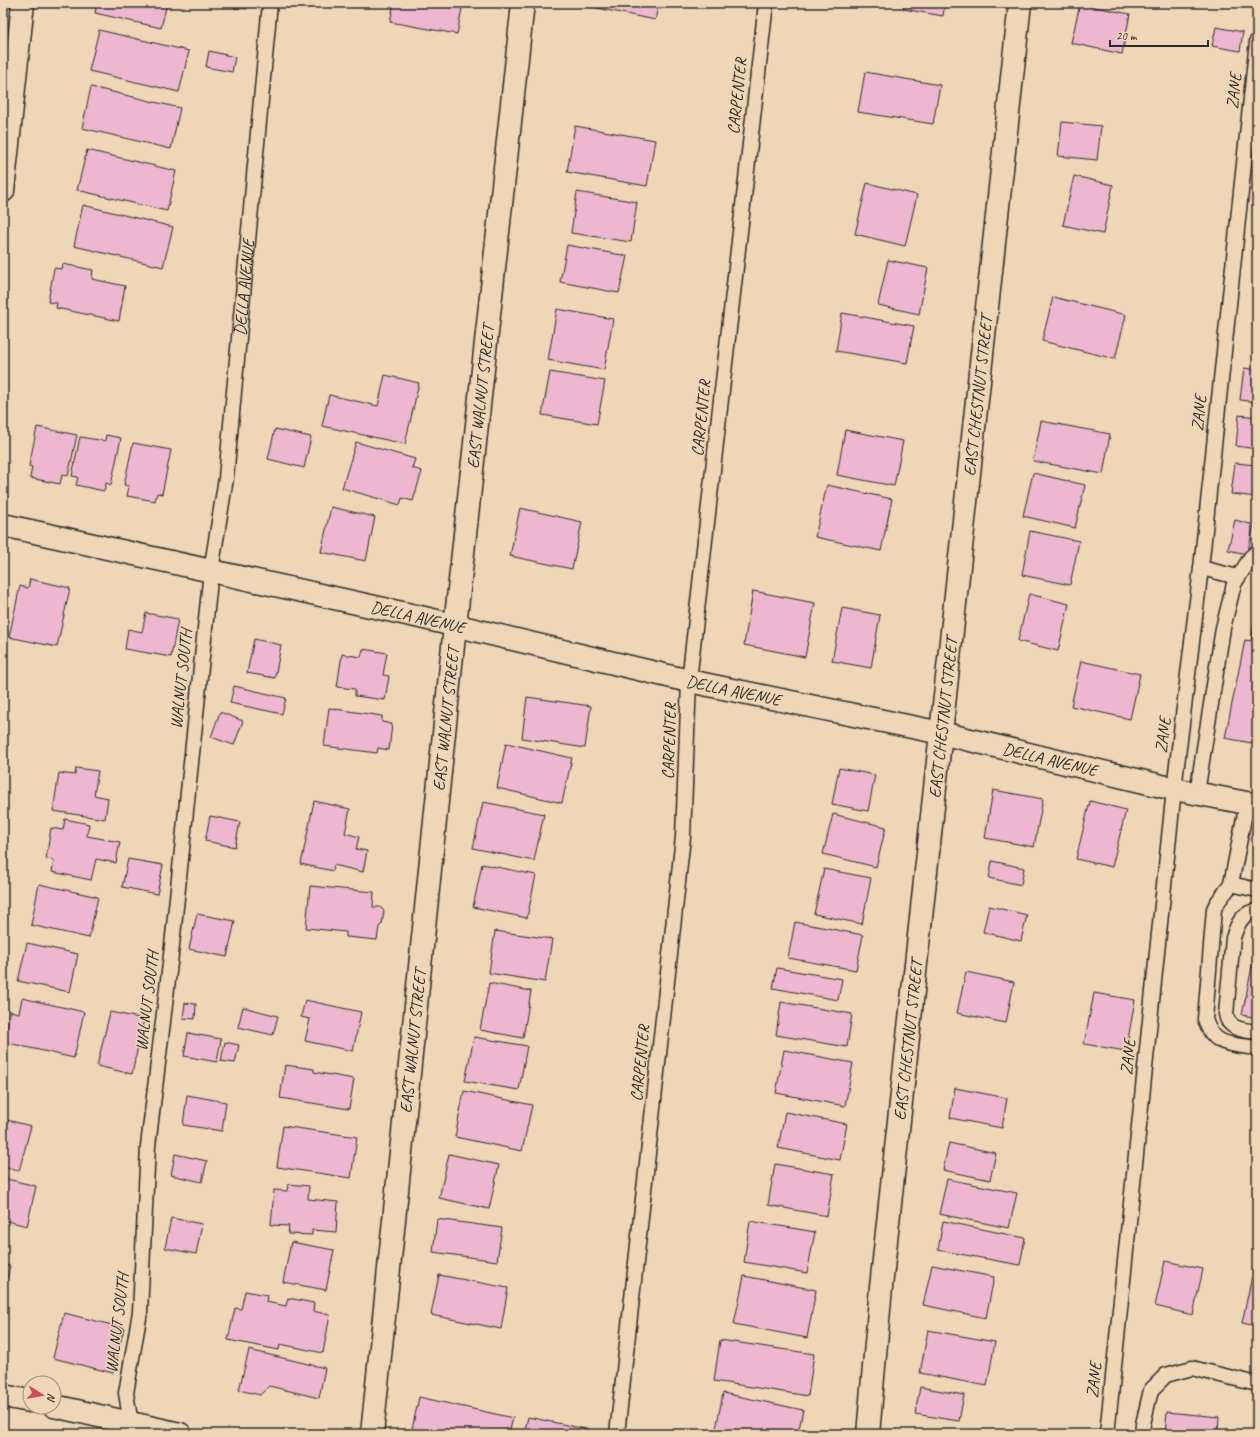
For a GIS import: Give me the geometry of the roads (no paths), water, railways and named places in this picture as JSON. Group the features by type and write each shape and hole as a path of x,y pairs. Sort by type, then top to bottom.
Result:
{"street":[{"path":"3,191 23,3"},
{"name":"EAST WALNUT STREET","path":"372,1434 455,626 523,3"},
{"name":"EAST CHESTNUT STREET","path":"868,1434 881,1287 1020,3"},
{"name":"DELLA AVENUE","path":"3,525 420,617 689,681 941,733 1174,789 1252,804"},
{"path":"3,1396 22,1400"},
{"path":"62,1408 132,1428 180,1434"}],"lane":[{"name":"DELLA AVENUE","path":"211,571 226,478 270,3"},
{"name":"CARPENTER","path":"617,1434 683,837 689,681 766,3"},
{"name":"ZANE","path":"1107,1434 1174,789 1201,568 1257,41"},
{"path":"1197,793 1224,628 1234,584 1251,557 1257,552"},
{"path":"1201,568 1238,577"},
{"name":"WALNUT SOUTH","path":"132,1428 126,1393 140,1312 148,1146 171,955 211,571"},
{"path":"1252,804 1231,884 1215,904 1205,1019 1212,1034 1222,1042 1257,1048"},
{"path":"1231,884 1257,890"},
{"path":"1257,911 1247,913 1242,918 1237,926 1233,938 1226,1014 1227,1019 1232,1026 1257,1032"},
{"path":"1142,1434 1151,1390 1166,1375 1192,1368 1257,1384"}]}
